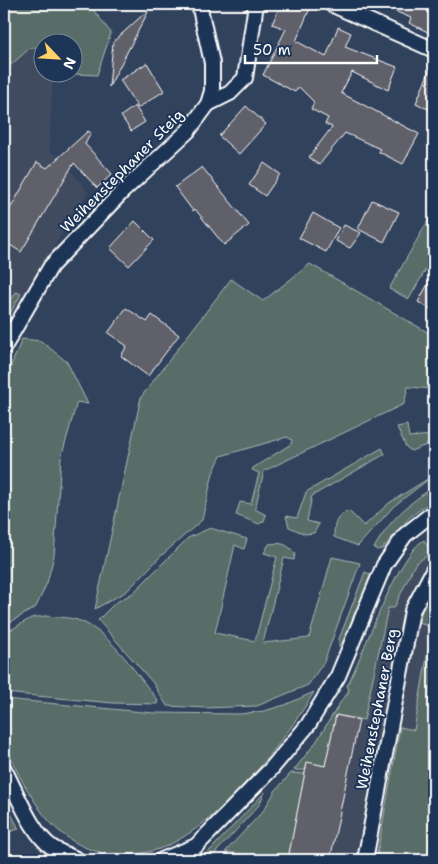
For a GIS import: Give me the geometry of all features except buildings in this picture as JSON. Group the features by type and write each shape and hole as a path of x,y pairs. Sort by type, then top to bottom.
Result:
{"street":[{"name":"Weihenstephaner Steig","path":"4,347 51,266 123,191 188,131 208,104 212,91 212,63 199,4"},
{"path":"208,104 230,93 245,78 256,4"},
{"path":"331,4 434,50"},
{"path":"162,860 196,846 271,770 308,725 338,676 384,564 405,535 434,514"},
{"name":"Weihenstephaner Berg","path":"365,860 412,611 434,569"},
{"path":"4,769 22,807 42,836 52,848 78,860"}],"shaded area":[{"path":"32,48 32,82 53,82 49,151 62,159 88,192 4,328 4,71"},
{"path":"434,530 434,860 296,860 225,852 263,811 276,790 316,742 343,698 397,572 407,556"}],"green space":[{"path":"4,4 91,4 111,33 97,75 82,74 82,32 32,32 32,48 4,71"},
{"path":"434,210 434,255 409,299 389,289"},
{"path":"310,264 434,336 434,389 408,387 404,404 264,471 255,509 266,515 264,521 259,524 236,515 240,502 251,504 259,473 252,470 291,444 292,440 287,437 221,456 213,473 202,520 162,555 127,591 95,609 141,397 231,279 263,301"},
{"path":"16,292 21,294 4,324 4,313"},
{"path":"22,339 41,341 67,362 88,404 77,402 61,458 54,556 47,583 36,607 4,626 4,383"},
{"path":"407,425 409,437 432,435 434,426 434,442 411,451 406,447 397,427"},
{"path":"382,448 385,454 312,496 307,521 319,524 314,533 305,534 289,527 286,516 297,518 306,492"},
{"path":"434,475 394,506 358,546 334,537 337,521 341,515 349,511 364,526 389,503"},
{"path":"434,487 434,499 410,517 382,549 377,550 374,548 386,529 400,513"},
{"path":"210,528 247,539 244,549 235,545 215,633 255,641 277,557 264,553 269,544 284,544 295,553 294,560 284,558 263,643 309,638 332,557 360,563 324,662 308,685 257,706 206,708 167,706 153,683 98,620 115,603 133,593 188,538"},
{"path":"424,540 428,547 428,555 415,564 394,608 388,608 364,720 336,715 325,766 308,763 306,770 294,770 316,742 343,698 347,695 349,689 347,686 392,584 403,564 414,549"},
{"path":"365,572 372,575 343,642 339,647 339,639"},
{"path":"434,585 434,628 419,623 423,606"},
{"path":"45,616 74,619 83,622 105,637 124,657 157,699 158,704 113,703 4,693 4,634 31,618"},
{"path":"434,633 434,860 376,860 400,727 414,730 431,634"},
{"path":"314,692 267,759 225,804 181,839 159,849 135,854 111,854 95,851 71,840 57,829 44,816 23,783 10,756 3,733 4,699 154,713 240,714 264,711 285,705"},
{"path":"291,773 305,774 288,859 225,852 263,811 276,790"},
{"path":"265,792 259,805 209,860 201,860"},
{"path":"4,800 19,829 4,833"}]}
